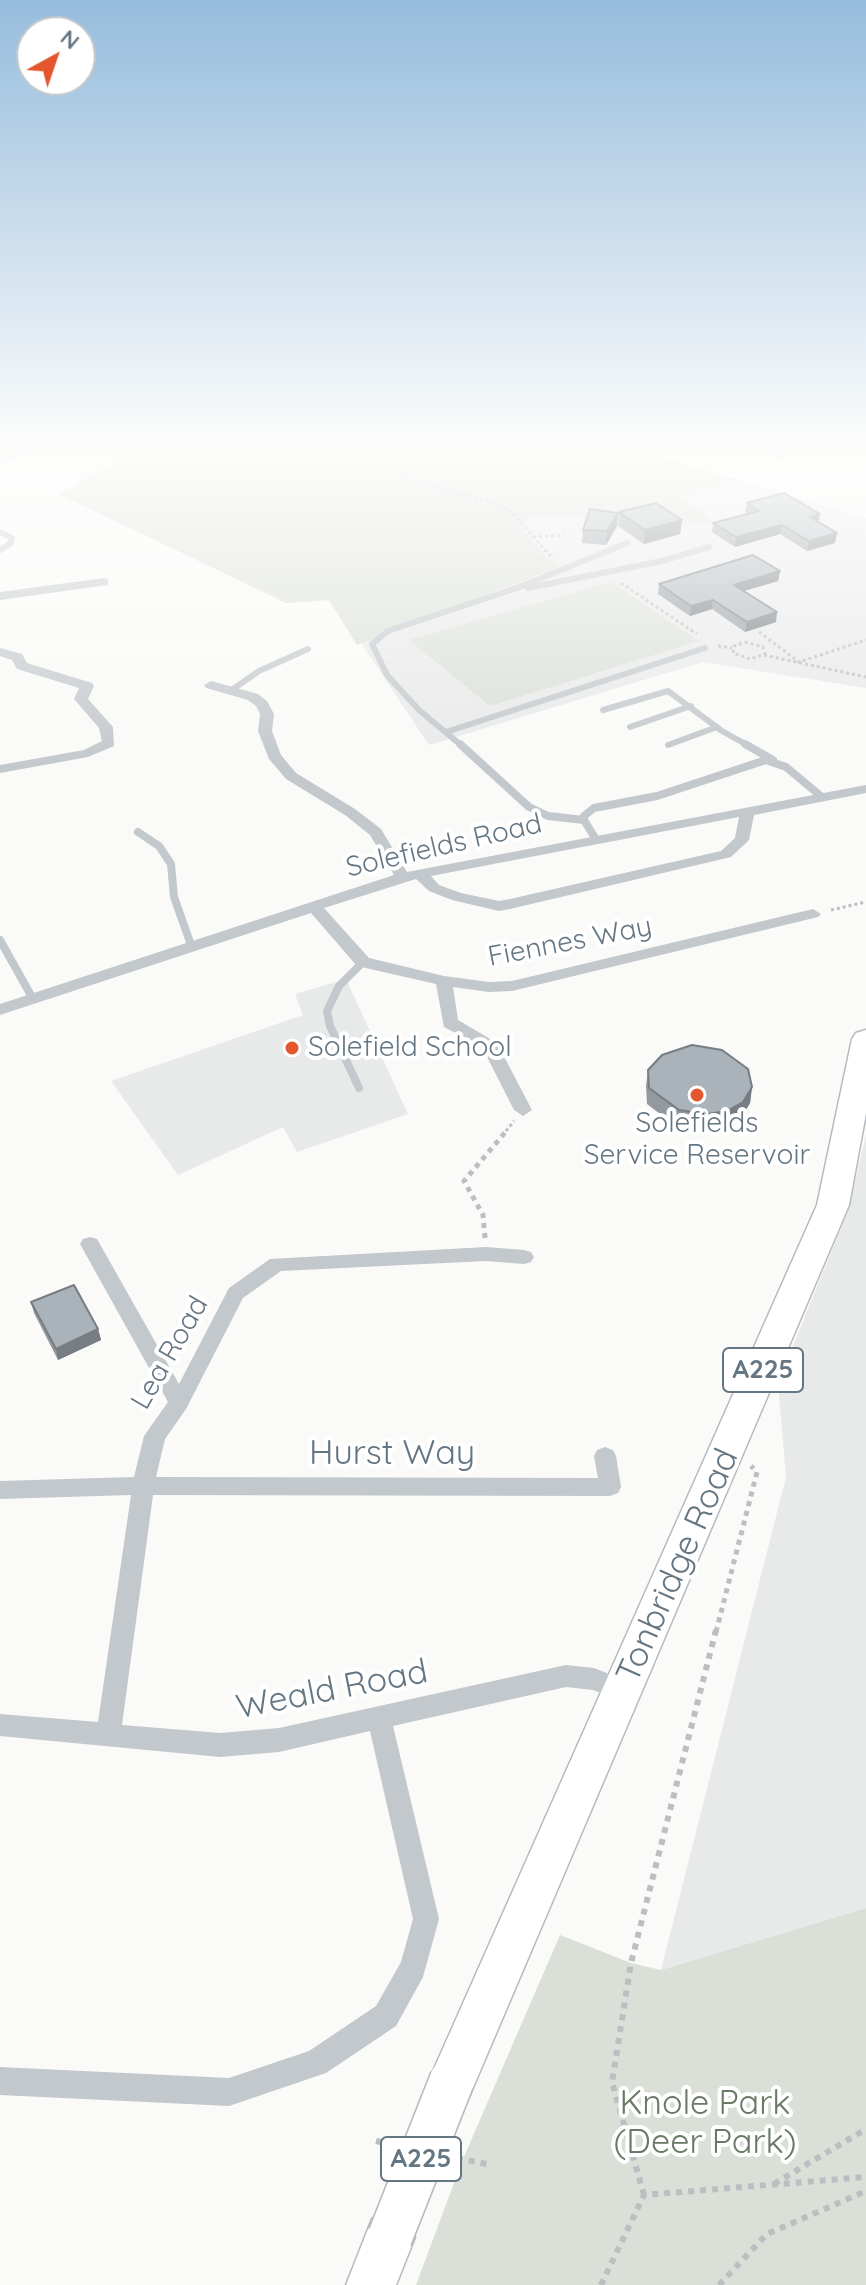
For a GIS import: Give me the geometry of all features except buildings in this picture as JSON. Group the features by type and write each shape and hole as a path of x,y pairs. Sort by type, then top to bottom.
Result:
{"main road":[{"name":"Tonbridge Road","path":"371,2285 452,2080 624,1691 833,1205 866,1039"}],"street":[{"path":"0,596 30,589 104,582"},
{"path":"0,652 17,657 22,666 87,686 81,699 106,727 109,743 88,753 0,769"},
{"path":"211,685 233,689 262,704 267,714 265,731 274,756 291,776 376,832 411,875 457,897 499,906 726,854 742,840 748,811"},
{"name":"Solefields Road","path":"0,1010 411,875 866,789"},
{"path":"313,906 363,962"},
{"name":"Fiennes Way","path":"363,962 444,981 489,987 512,986 813,914"},
{"path":"444,981 450,1023 489,1043 523,1110"},
{"path":"90,1244 179,1403"},
{"name":"Lea Road","path":"108,1736 143,1486 155,1436 179,1403 236,1293 277,1264 486,1254 524,1257"},
{"name":"Hurst Way","path":"0,1490 143,1486 612,1494 605,1456"},
{"name":"Weald Road","path":"0,1725 220,1745 279,1740 566,1676 594,1679 624,1691"},
{"path":"0,2081 229,2092 316,2063 386,2016 413,1967 426,1919 379,1719"}],"lane":[{"path":"584,820 548,816 529,807 419,710 387,675 372,644 388,631 517,588 594,557"},
{"path":"517,588 546,585 677,557"},
{"path":"446,732 706,645"},
{"path":"233,689 259,671 308,649"},
{"path":"662,662 673,667"},
{"path":"603,710 660,691 676,694 717,727 780,763 822,797"},
{"path":"630,727 691,706"},
{"path":"668,745 717,727"},
{"path":"584,820 587,813 601,806 657,796 758,762 780,763"},
{"path":"584,820 595,838"},
{"path":"138,832 159,846 171,864 174,897 191,945"},
{"path":"0,940 33,999"},
{"path":"359,1088 330,1026 327,1011 339,986 363,962"}],"path":[{"path":"551,557 559,562"},
{"path":"612,577 706,645"},
{"path":"757,637 764,655"},
{"path":"714,645 732,648 757,637 799,662 865,642"},
{"path":"732,648 733,653 745,658 764,655 866,677"},
{"path":"813,914 866,902"},
{"path":"486,1254 483,1215 464,1181 523,1110"},
{"path":"601,2285 644,2195 612,2082 631,1963 757,1472 730,1446"},
{"path":"772,2185 866,2129"},
{"path":"463,2159 491,2165"},
{"path":"644,2195 866,2177"},
{"path":"719,2285 767,2234 866,2191"}],"shaded area":[{"path":"190,557 866,557 866,688 703,662 429,745 331,598 288,603"},
{"name":"Solefield School","path":"346,979 408,1114 297,1152 283,1127 178,1175 111,1081 303,1015 295,994"},
{"path":"866,1135 866,1908 661,1970 786,1477 778,1383 849,1208"}],"green space":[{"path":"190,557 545,557 561,566 357,645 329,600 286,603"},
{"path":"611,582 699,641 490,706 409,640"},
{"name":"Knole Park (Deer Park)","path":"866,1908 866,2285 416,2285 463,2159 560,1935 631,1963 661,1970"}],"place":[{"name":"Solefield School","path":"292,1048"},
{"name":"Solefields Service Reservoir","path":"697,1095"}]}
